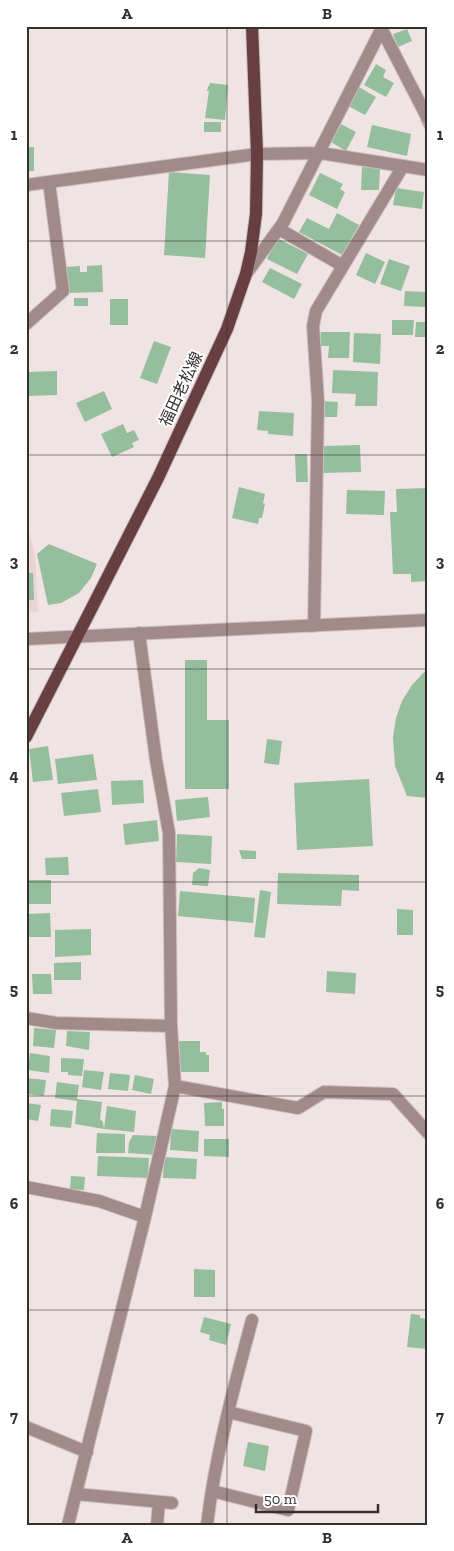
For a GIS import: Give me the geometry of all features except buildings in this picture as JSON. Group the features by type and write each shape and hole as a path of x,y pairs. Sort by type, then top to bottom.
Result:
{"main road":[{"name":"福田老松線","path":"26,737 162,469 227,329 246,274 256,214 257,154 252,26"}],"street":[{"path":"382,27 428,119"},
{"path":"246,274 279,229 320,153 382,27"},
{"path":"26,185 257,154 320,153 428,170"},
{"path":"314,626 318,401 313,326 316,312 403,166"},
{"path":"26,324 63,292 49,182"},
{"path":"279,229 343,266"},
{"path":"26,639 428,620"},
{"path":"68,1525 145,1217 175,1086 171,1026 169,833 156,760 139,633"},
{"path":"26,1018 56,1023 171,1026"},
{"path":"175,1086 298,1108 324,1092 393,1094 428,1133"},
{"path":"26,1187 99,1201 145,1217"},
{"path":"207,1525 228,1412 252,1320"},
{"path":"212,1491 288,1510 306,1431 228,1412"},
{"path":"26,1427 87,1452"},
{"path":"76,1494 166,1502 157,1525"}],"shaded area":[{"path":"26,518 35,554 38,612 26,613"}],"waterway":[{"path":"423,120 428,130"}]}
